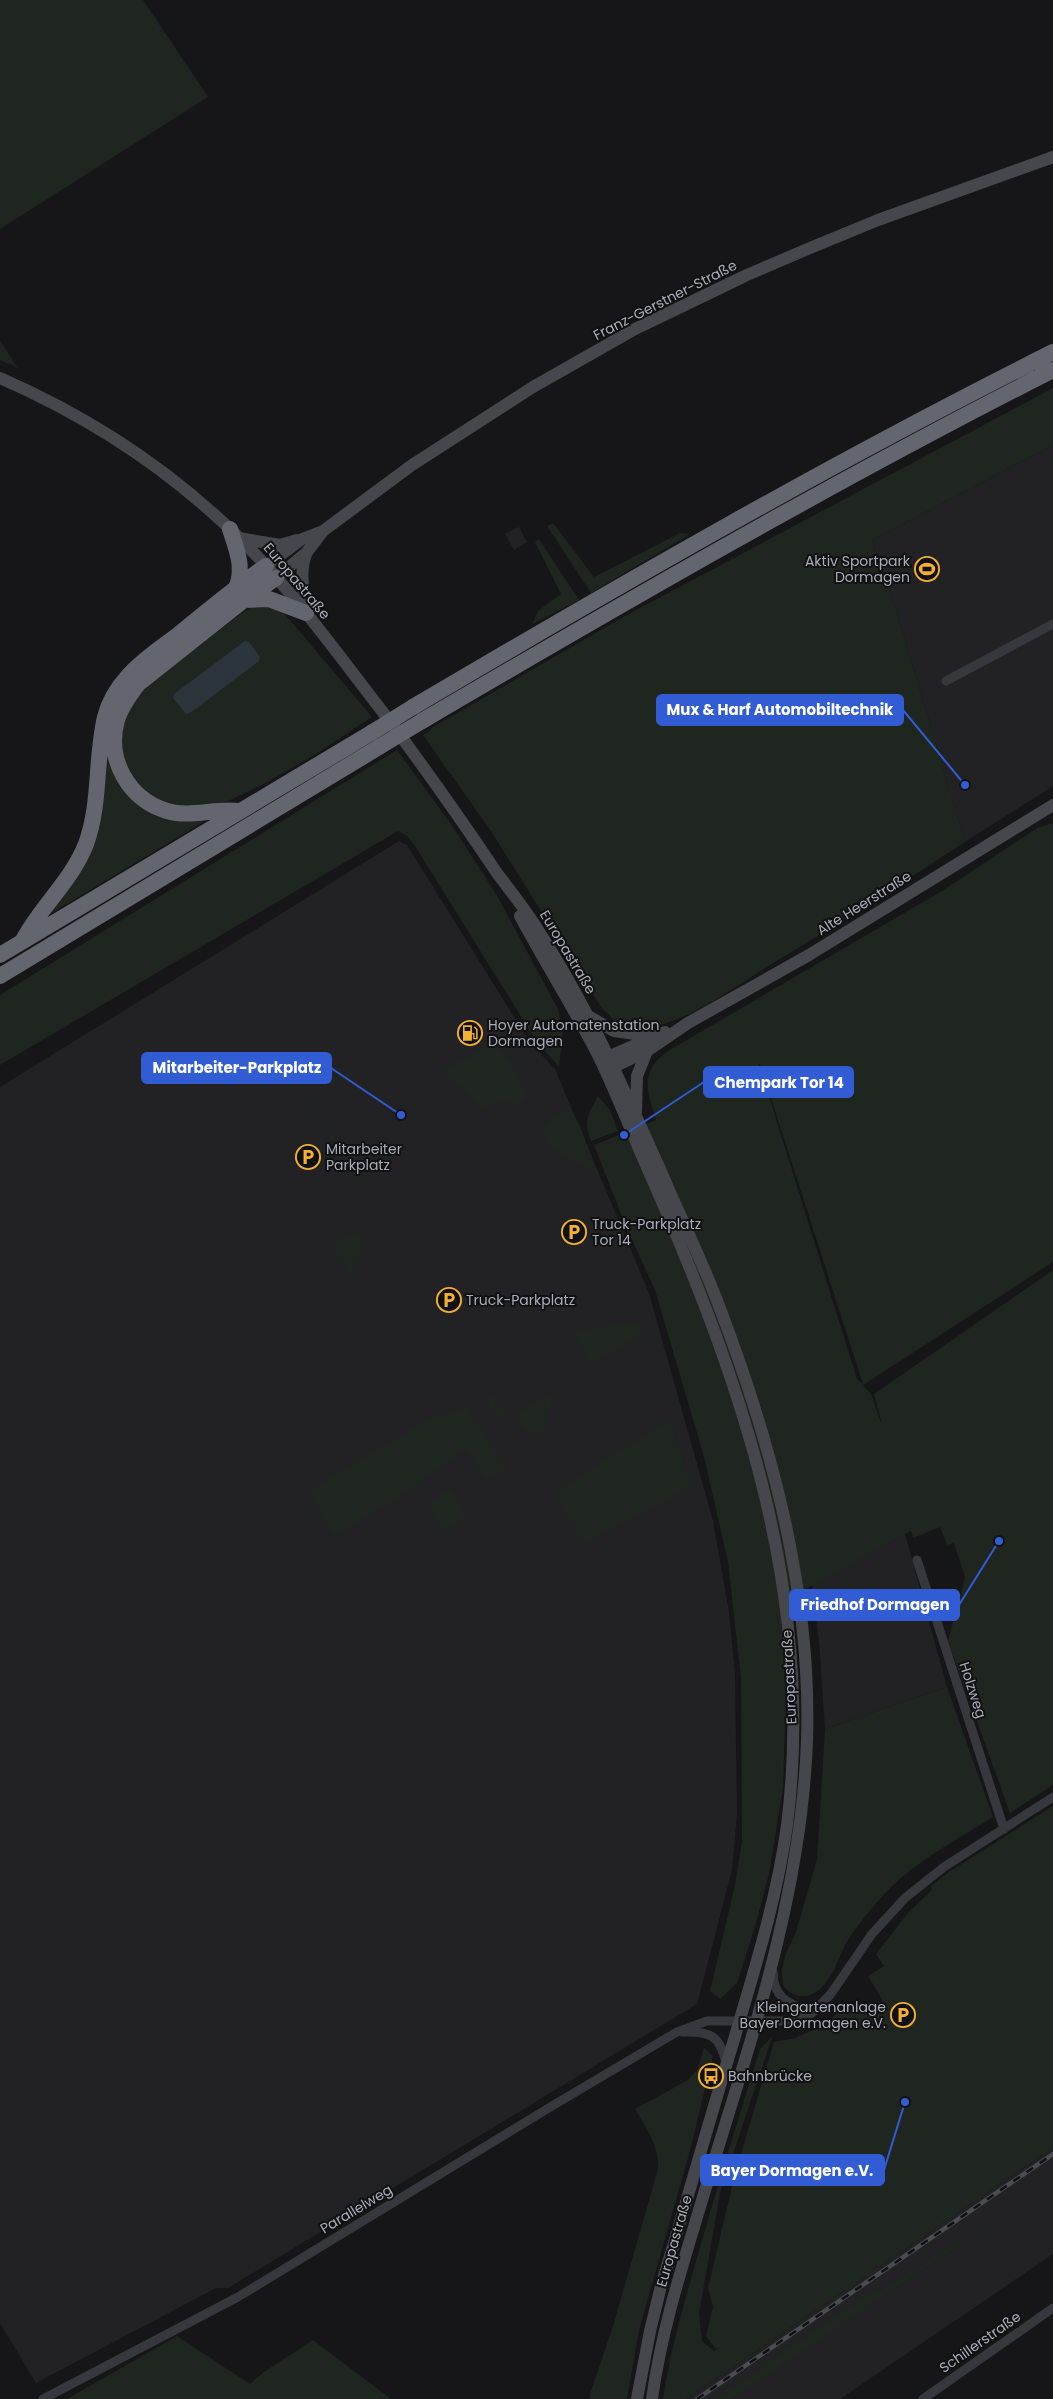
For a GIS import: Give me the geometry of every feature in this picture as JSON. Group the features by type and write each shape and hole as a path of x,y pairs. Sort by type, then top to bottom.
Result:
{"highway":[{"path":"0,955 573,613 861,450 1053,352"},
{"path":"0,976 422,721 723,546 867,466 1053,370"},
{"path":"235,534 240,566 240,594"},
{"path":"22,942 32,922 64,884 77,865 86,844 93,823 97,797 101,735 105,714 113,695 130,674 271,572"},
{"path":"239,811 222,809 185,814 168,811 152,805 138,796 126,782 114,752 113,738 117,719 126,700 138,684 240,594"},
{"path":"240,594 269,599 306,613"}],"main road":[{"name":"Franz-Gerstner-Straße","path":"271,572 280,558 302,539 323,531 412,465 472,425 635,329 747,275 878,220 1053,157"},
{"name":"Europastraße","path":"0,378 59,406 108,436 181,485 235,534 306,613 437,785 537,927 588,1015 700,1291 723,1356 767,1503 787,1603 794,1694 793,1748 787,1823 778,1877 740,2020 662,2286 642,2369 637,2399"},
{"name":"Franz-Gerstner-Straße","path":"271,572 307,552 323,531"},
{"path":"235,534 280,545 302,539"},
{"path":"306,613 302,577 303,561 307,552"},
{"name":"Alte Heerstraße","path":"607,1064 647,1051 688,1023 752,988 1053,805"},
{"name":"Europastraße","path":"501,878 637,1117 701,1262 738,1361 780,1500 793,1563 804,1647 807,1739 802,1806 794,1867 773,1964 676,2288 656,2372 652,2399"},
{"path":"588,1015 614,1031 655,1036"},
{"name":"Alte Heerstraße","path":"607,1064 655,1036 688,1023"},
{"path":"637,1117 637,1076 647,1051"}],"street":[{"path":"946,682 1053,624"},
{"name":"Holzweg","path":"917,1560 1004,1829"},
{"path":"773,1964 773,1982 780,1997 787,2003 812,2013 830,1995 872,1934 905,1898 944,1867 1053,1797"},
{"name":"Parallelweg","path":"43,2399 238,2298 677,2032 707,2021 790,2021 812,2013"},
{"path":"677,2032 698,2031 716,2039 723,2048 726,2065"},
{"name":"Schillerstraße","path":"923,2399 1053,2308"}],"shaded area":[{"path":"0,0 143,0 208,97 0,229"},
{"path":"0,341 18,368 0,360"},
{"path":"1053,388 1053,445 872,540 897,613 965,842 703,1007 664,1024 643,1029 623,1030 623,1024 612,1018 601,1007 491,831 423,735 431,730 431,728 625,616"},
{"path":"1053,445 1053,786 965,842 897,613 872,540"},
{"path":"553,523 594,577 680,533 690,534 591,593 547,526"},
{"path":"519,527 527,542 514,550 505,534"},
{"path":"539,539 579,600 532,624 538,611 561,594 535,542"},
{"path":"264,604 284,613 372,717 319,752 264,784 220,805 199,809 153,801 122,766 121,720 144,687 245,611 253,606"},
{"path":"245,641 249,642 260,657 259,661 190,713 186,714 173,698 174,694"},
{"path":"113,717 135,798 215,815 43,918 81,867"},
{"path":"397,750 453,827 496,894 558,1009 563,1034 559,1067 535,1039 415,846 407,836 398,831 0,1065 0,995"},
{"path":"1053,823 1053,1262 863,1385 871,1394 883,1428 874,1394 1053,1270 1053,1785 1010,1813 948,1641 965,1577 954,1543 947,1545 940,1527 913,1538 911,1531 780,1603 786,1694 783,1788 769,1874 754,1930 737,1983 720,1999 710,1991 735,1885 742,1841 741,1678 728,1562 704,1457 655,1290 626,1227 594,1145 656,1120 648,1091 649,1074 653,1066 668,1051 942,891 1037,828","holes":["760,1064 863,1384 857,1379"]},
{"path":"399,841 407,845 529,1041 555,1069 649,1293 713,1521 729,1612 735,1675 737,1814 732,1870 697,2004 228,2288 216,2288 36,2383 0,2323 0,1087"},
{"path":"491,1044 503,1053 517,1073 527,1094 524,1101 516,1104 498,1102 482,1108 442,1071"},
{"path":"306,1092 366,1189 363,1190 304,1093"},
{"path":"598,1096 610,1110 618,1131 591,1141 587,1123"},
{"path":"570,1107 580,1126 598,1174 555,1149 543,1136 543,1130 548,1122"},
{"path":"357,1234 365,1237 351,1277 333,1250 336,1243 342,1238"},
{"path":"627,1323 637,1324 644,1331 641,1335 591,1364 572,1332"},
{"path":"553,1392 545,1427 541,1433 531,1433 522,1426 515,1414"},
{"path":"488,1395 498,1400 506,1412 496,1418 489,1405"},
{"path":"468,1407 507,1469 486,1481 466,1449 393,1501 334,1536 309,1493 310,1490 431,1418"},
{"path":"669,1420 691,1487 582,1545 554,1492"},
{"path":"451,1489 468,1517 443,1532 426,1504"},
{"path":"905,1534 947,1687 825,1729 819,1641 812,1584"},
{"path":"947,1687 993,1817 939,1850 900,1878 857,1927 844,1946 831,1975 822,1987 807,1996 798,1996 790,1992 783,1985 782,1971 785,1956 796,1932 817,1859 825,1729"},
{"path":"1053,1806 1053,2148 686,2399 663,2399 686,2295 760,2049 772,2037 720,2193 699,2314 702,2341 714,2351 719,2348 716,2349 706,2336 713,2307 708,2288 735,2174 774,2042 795,2038 823,2026 840,2011 852,2006 883,2001 868,1976 884,1966 876,1954 908,1913 932,1890 930,1887 949,1872"},
{"path":"704,2048 713,2056 690,2151 639,2330 627,2399 590,2399 658,2169 655,2145 635,2109 688,2080 697,2070"},
{"path":"1053,2148 1053,2254 840,2399 686,2399"},
{"path":"980,2227 982,2229 732,2399 716,2399 874,2290 878,2294"},
{"path":"177,2336 250,2384 264,2372 313,2340 391,2399 67,2399"}],"railway":[{"path":"697,2399 1053,2154"}],"place":[{"name":"Aktiv Sportpark Dormagen","path":"927,569"},
{"name":"Mux & Harf Automobiltechnik","path":"965,785"},
{"name":"Hoyer Automatenstation Dormagen","path":"470,1033"},
{"name":"Mitarbeiter-Parkplatz","path":"401,1115"},
{"name":"Chempark Tor 14","path":"624,1135"},
{"name":"Mitarbeiter Parkplatz","path":"308,1157"},
{"name":"Truck-Parkplatz Tor 14","path":"574,1232"},
{"name":"Truck-Parkplatz","path":"449,1300"},
{"name":"Friedhof Dormagen","path":"999,1541"},
{"name":"Kleingartenanlage Bayer Dormagen e.V.","path":"903,2015"},
{"name":"Bahnbrücke","path":"711,2076"},
{"name":"Bayer Dormagen e.V.","path":"905,2102"}]}
